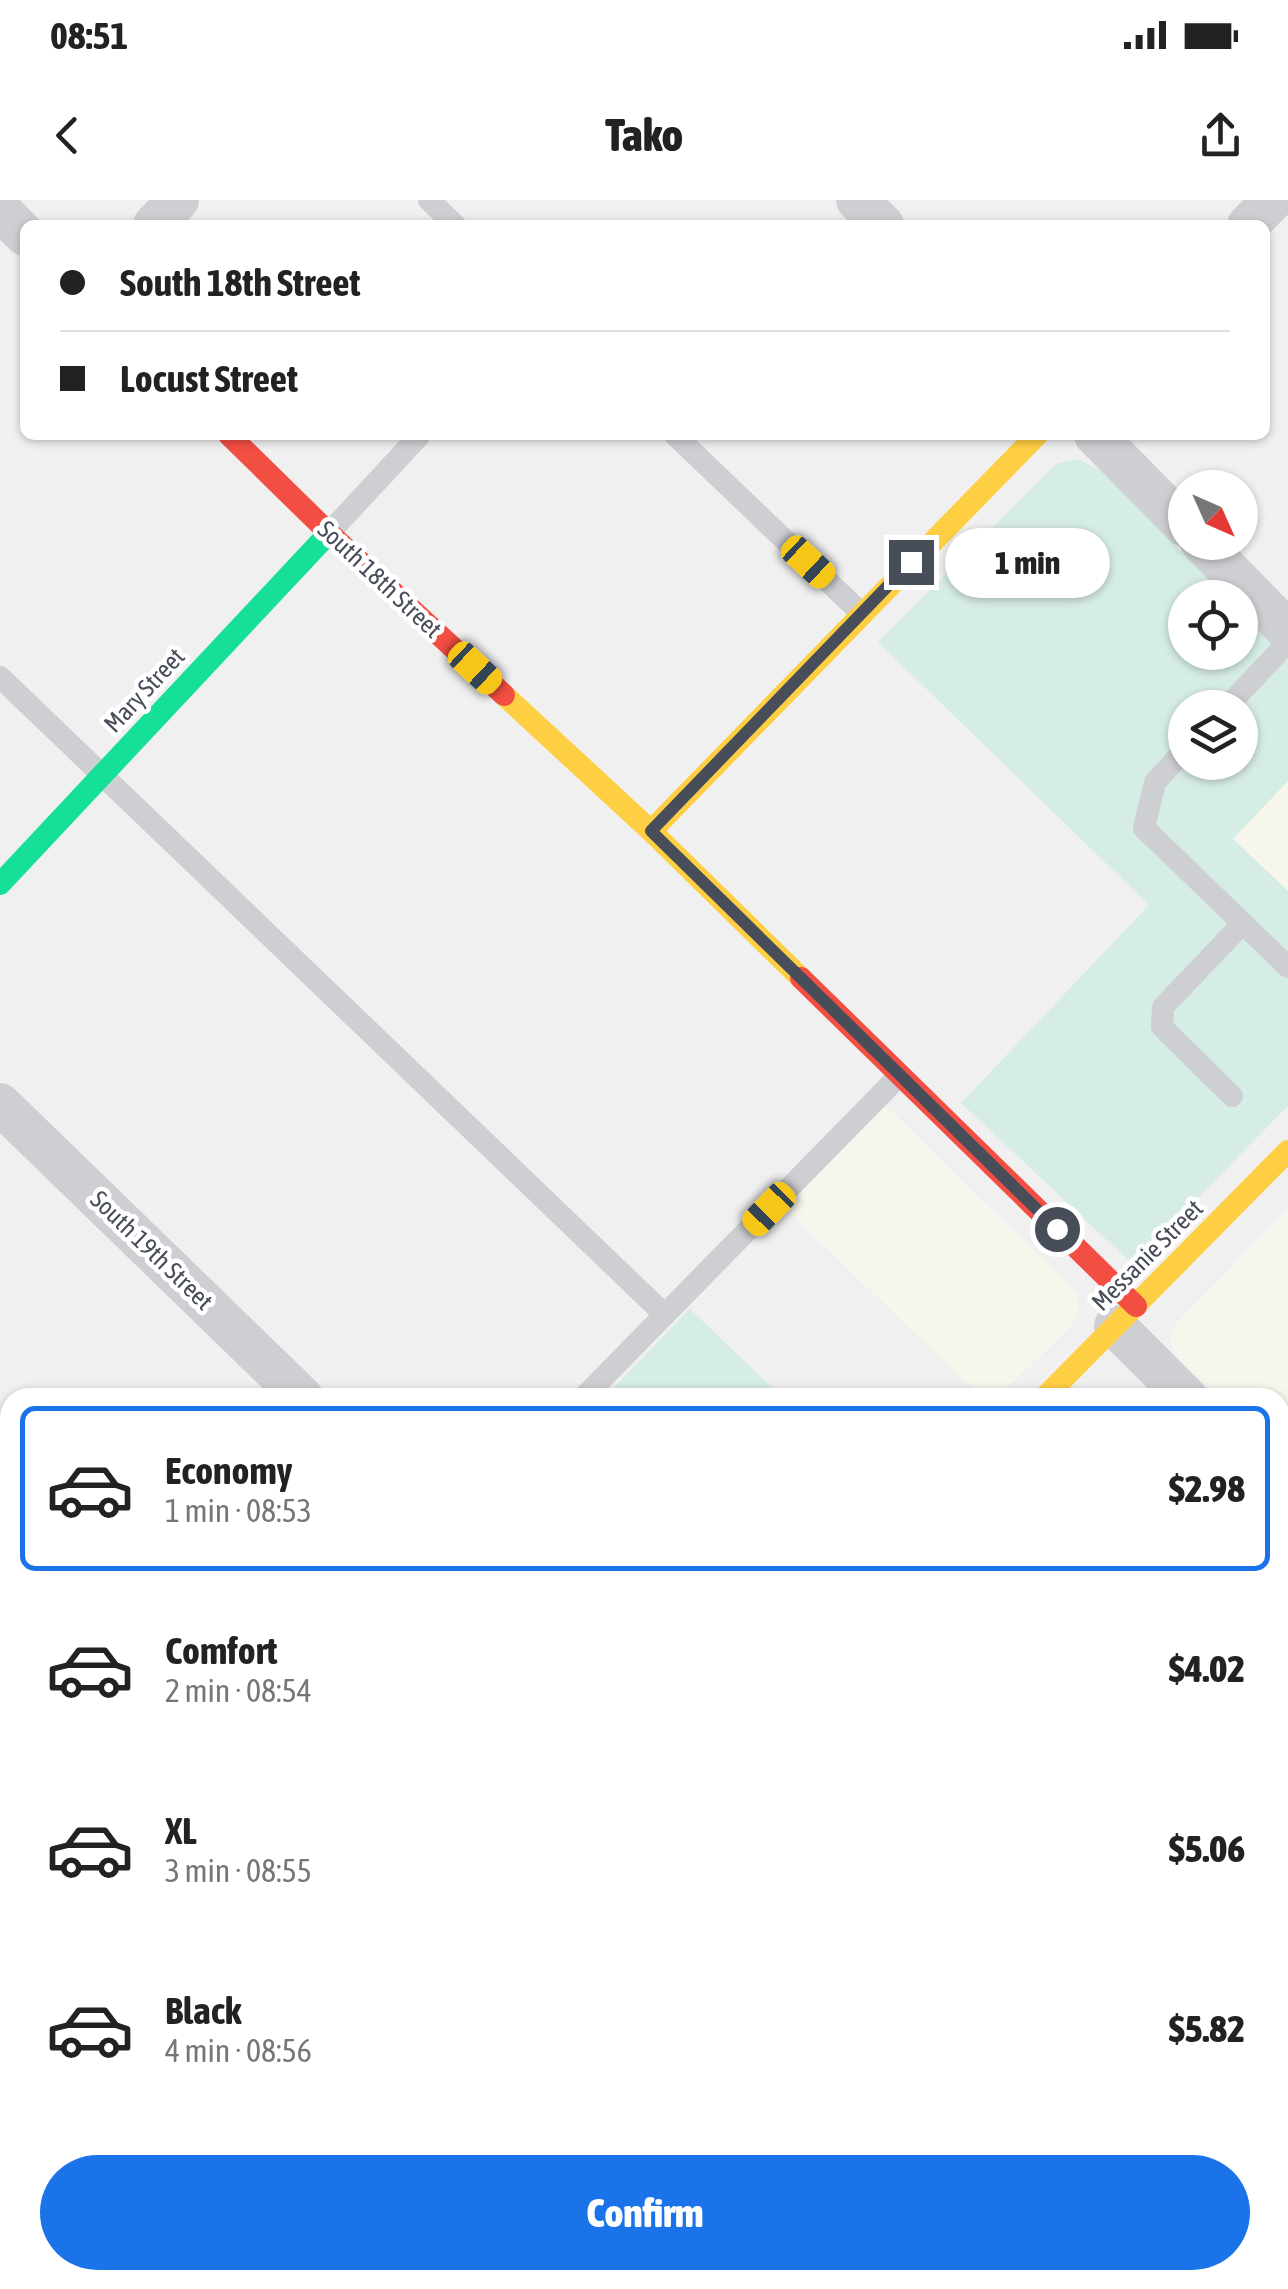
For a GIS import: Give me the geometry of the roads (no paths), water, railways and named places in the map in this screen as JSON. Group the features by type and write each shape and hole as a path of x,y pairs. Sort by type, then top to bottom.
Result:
{"street":[{"path":"159,220 178,200"},
{"path":"857,200 878,220"},
{"path":"1253,220 1275,200"},
{"path":"0,210 20,229"},
{"name":"South 18th Street","path":"234,440 651,831 899,1076 1126,1316 1180,1388"},
{"path":"651,831 1031,440"},
{"path":"1100,440 1168,509"},
{"name":"Mary Street","path":"0,884 329,533"},
{"path":"1219,560 1288,630"},
{"name":"South 19th Street","path":"0,1104 293,1388"},
{"name":"Messanie Street","path":"1054,1388 1288,1151"}],"lane":[{"path":"429,200 450,220"},
{"path":"1275,200 1288,211"},
{"path":"329,533 415,440"},
{"path":"680,440 861,613"},
{"path":"1243,690 1288,642"},
{"path":"0,677 665,1315"},
{"path":"1168,768 1155,782 1144,828 1288,966"},
{"path":"1232,1096 1162,1026 1163,1007 1243,923"},
{"path":"593,1388 899,1076"}]}
